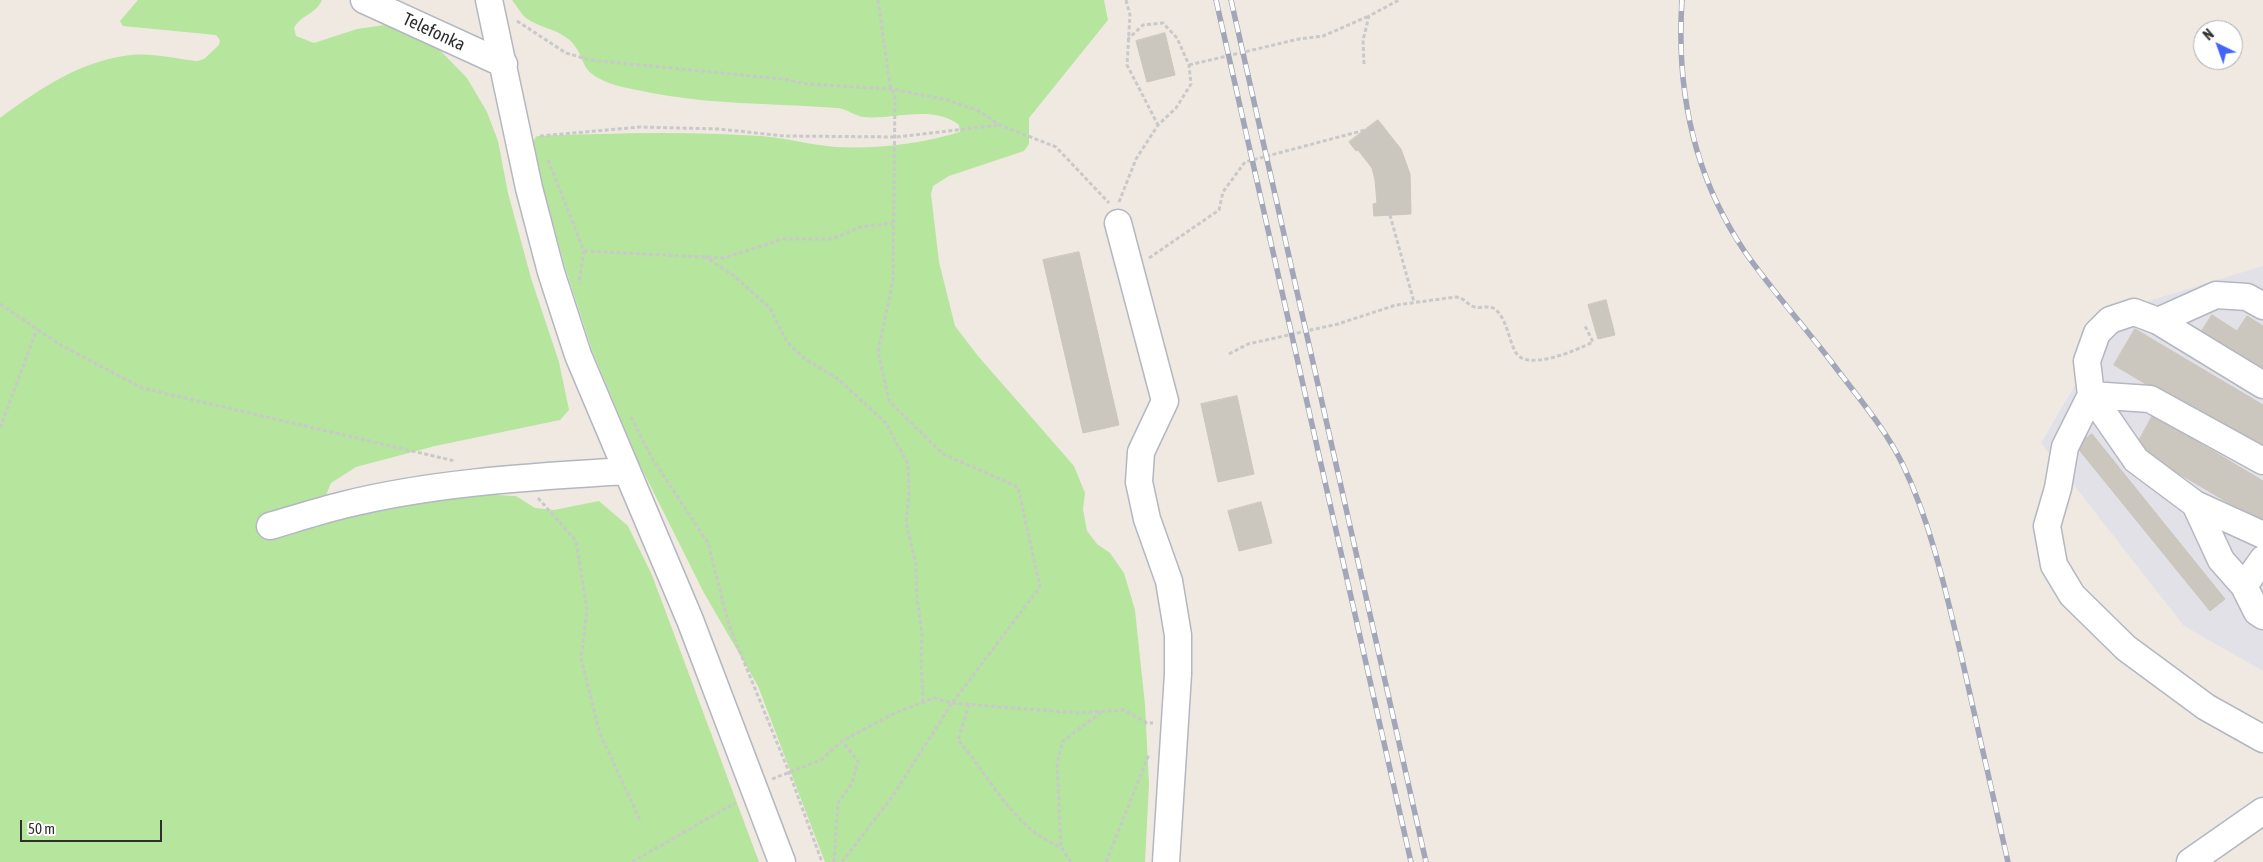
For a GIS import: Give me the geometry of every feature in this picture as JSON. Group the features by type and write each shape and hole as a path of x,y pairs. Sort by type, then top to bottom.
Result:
{"street":[{"name":"Telefonka","path":"364,0 504,64"},
{"path":"489,2 504,64 529,188 551,272 578,355 690,620 782,862"},
{"path":"1117,217 1165,401 1141,452 1139,482 1147,520 1169,581 1178,635 1178,674 1166,862"},
{"path":"2158,321 2216,295 2247,297 2263,306"},
{"path":"2263,386 2158,321 2134,312 2110,320 2097,333 2087,361 2091,395 2136,460 2195,504 2263,535"},
{"path":"2091,395 2150,399 2263,461"},
{"path":"2091,395 2064,447 2058,488 2047,526 2054,565 2072,596 2126,648 2206,707 2263,739"},
{"path":"270,526 344,504 434,488 519,478 626,471"},
{"path":"2195,504 2221,560 2244,586 2257,612 2263,616"},
{"path":"2244,586 2263,559"},
{"path":"2190,862 2263,811"}],"path":[{"path":"842,862 892,797 952,703 1040,587 1018,487 943,454 889,401 878,352 893,280 895,95 892,89 878,0"},
{"path":"1126,0 1130,15 1127,65 1158,125"},
{"path":"1189,65 1299,39 1324,36 1399,0"},
{"path":"489,2 566,53 590,60 783,79 806,84 892,89 946,100 978,110 1000,125 1056,148 1117,217"},
{"path":"1364,64 1363,40 1369,16"},
{"path":"1117,217 1136,159 1158,125 1176,108 1190,84 1189,65 1177,38 1163,23 1143,25 1128,39"},
{"path":"540,144 536,136 640,127 719,129 784,136 896,137 1000,125"},
{"path":"1131,269 1214,215 1219,210 1222,192 1245,162 1365,130"},
{"path":"544,152 584,251 579,284 582,294"},
{"path":"1390,215 1414,302"},
{"path":"584,251 724,258 783,239 832,239 861,227 893,224"},
{"path":"704,256 734,276 770,308 787,342 804,358 838,379 886,423 908,464 909,495 906,523 916,564 917,598 922,634 923,702"},
{"path":"1229,354 1248,344 1338,324 1396,305 1456,297 1462,298 1474,308 1492,308 1505,326 1518,357 1528,361 1564,354 1593,342 1584,324"},
{"path":"0,304 59,344 142,388 456,461"},
{"path":"0,428 37,329"},
{"path":"630,415 652,458 708,543 729,625 789,772 822,862"},
{"path":"519,478 576,541 587,610 581,658 600,734 642,822"},
{"path":"632,862 754,790 789,772 821,760 842,741 895,713 934,698 952,703 1076,713 1124,710 1147,723 1174,724"},
{"path":"969,704 958,740 976,760 1008,808 1046,842 1061,847"},
{"path":"1071,862 1061,847 1057,763 1063,741 1103,711"},
{"path":"834,862 838,803 852,783 858,761 842,741"},
{"path":"1106,862 1150,751"}],"shaded area":[{"path":"2263,266 2263,671 2184,626 2041,443 2119,310"}],"green space":[{"path":"138,0 322,0 294,28 296,36 314,43 357,29 391,24 426,36 467,78 487,112 498,141 508,193 531,278 559,362 569,410 560,420 435,446 356,467 331,483 324,500 476,494 516,496 535,508 554,510 599,501 628,526 652,575 759,862 0,862 0,118 46,87 78,69 95,63 131,55 156,55 197,61 204,59 219,45 220,40 216,35 123,26 120,21"},
{"path":"512,0 1104,0 1108,20 1029,118 1029,144 1024,151 949,176 933,186 931,194 939,262 955,326 978,356 1074,466 1085,493 1083,509 1087,531 1097,544 1110,553 1124,573 1135,610 1145,705 1149,784 1145,862 825,862 758,686 704,593 640,465 592,350 565,267 533,150 533,141 537,136 649,133 761,136 836,147 867,147 930,140 960,132 959,125 937,115 913,114 863,117 838,108 691,99 666,96 616,85 592,74 585,66 576,47 567,38 526,18"}],"building":[{"path":"1165,33 1175,75 1147,82 1136,41"},
{"path":"1378,120 1401,149 1410,174 1411,214 1374,216 1373,204 1377,203 1372,168 1349,142"},
{"path":"1079,252 1119,425 1083,433 1043,260"},
{"path":"1606,300 1615,335 1598,339 1588,305"},
{"path":"2212,315 2237,331 2247,316 2263,326 2263,372 2200,334"},
{"path":"2135,329 2263,405 2263,454 2114,365"},
{"path":"1237,396 1254,474 1218,482 1201,404"},
{"path":"2153,415 2263,481 2263,523 2135,448"},
{"path":"2092,434 2225,599 2210,611 2076,446"},
{"path":"1261,502 1272,543 1239,551 1228,511"}],"railway":[{"path":"1216,0 1411,862"},
{"path":"1231,0 1426,862"},
{"path":"1682,0 1682,67 1686,100 1692,132 1713,194 1727,223 1745,252 1830,360 1887,437 1903,465 1913,488 1930,536 1950,609 2008,862"}]}
